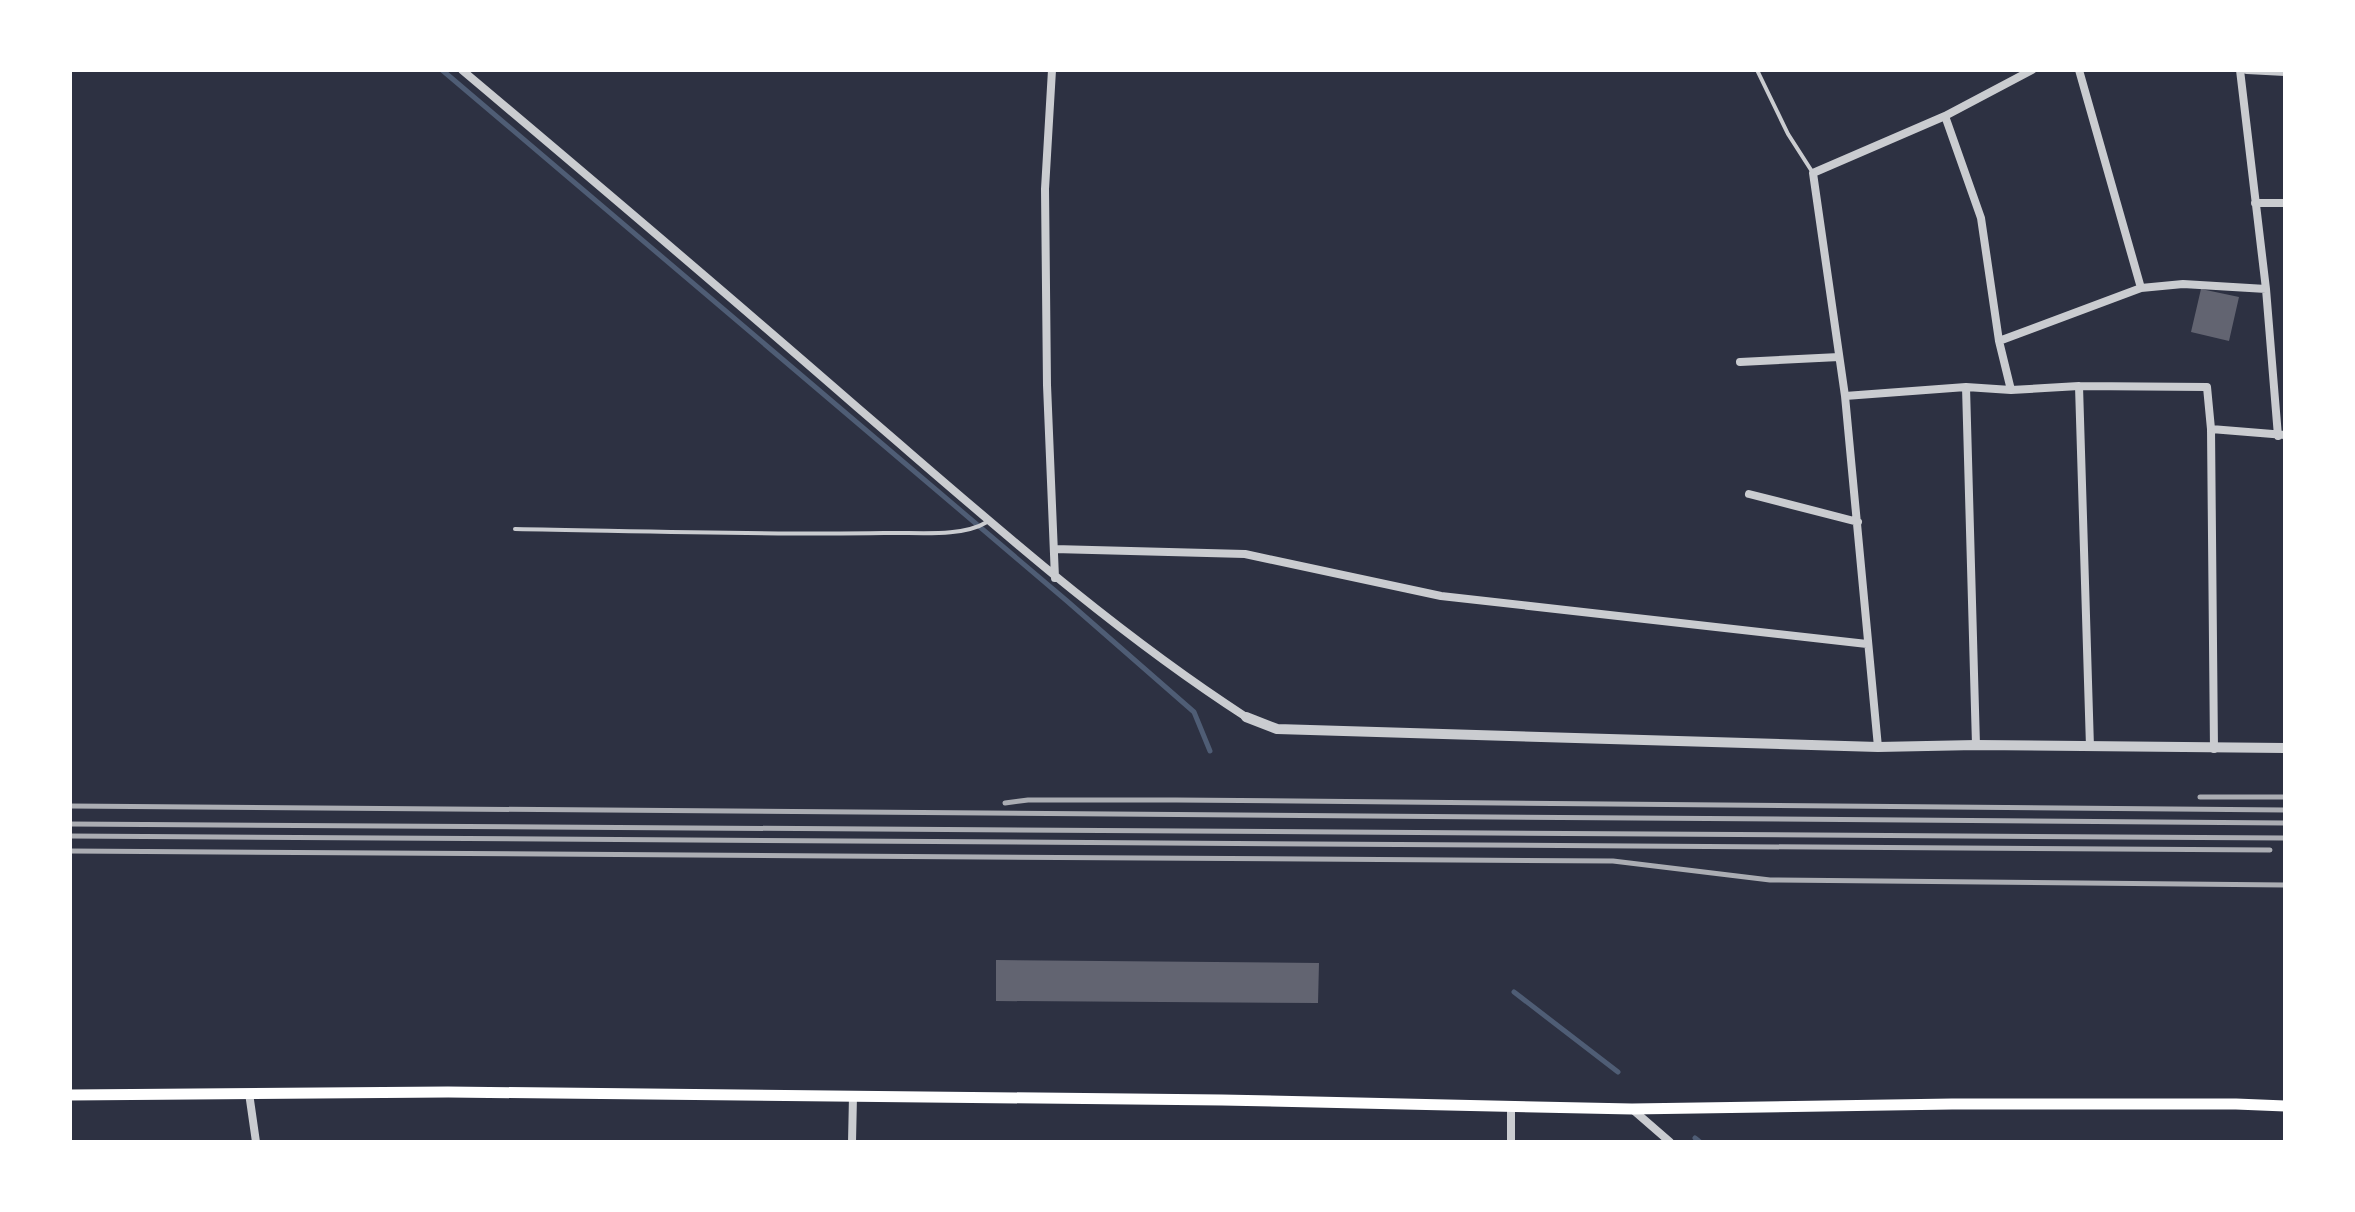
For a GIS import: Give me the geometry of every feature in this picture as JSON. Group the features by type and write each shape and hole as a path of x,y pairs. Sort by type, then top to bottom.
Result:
{"main road":[{"path":"70,1095 853,1096 1632,1109 1952,1104 2285,1106"}],"street":[{"path":"462,70 721,288 1055,578 1217,698 1246,717 1277,729 1878,747 2285,748"},
{"path":"1052,70 1045,203 1047,385 1055,578"},
{"path":"1878,747 1845,396 1813,173 1945,116 2032,70"},
{"path":"2079,70 2141,288"},
{"path":"2211,429 2282,435 2240,70"},
{"path":"2247,70 2285,72"},
{"path":"1945,116 1981,218 1999,341 2011,390"},
{"path":"2255,203 2285,203"},
{"path":"1999,341 2141,288 2183,284 2266,289"},
{"path":"1740,362 1839,357"},
{"path":"1845,396 1966,387 2011,390 2079,386 2207,387 2211,429 2214,749"},
{"path":"2079,386 2090,747"},
{"path":"1966,387 1976,745"},
{"path":"1749,494 1858,522"},
{"path":"1054,549 1245,554 1441,596 1867,644"},
{"path":"249,1093 256,1142"},
{"path":"852,1142 853,1096"},
{"path":"1511,1107 1511,1142"},
{"path":"1632,1109 1670,1142"}],"lane":[{"path":"1757,70 1788,134 1813,173"},
{"path":"515,529 847,533 957,531 976,528 988,521"}],"building":[{"path":"2201,289 2239,297 2229,341 2191,332"},
{"path":"996,960 1319,963 1318,1003 996,1001"}],"waterway":[{"path":"442,70 1194,712 1210,751"},
{"path":"1514,992 1618,1072"},
{"path":"1695,1138 1700,1142"}],"railway":[{"path":"2200,797 2285,797"},
{"path":"1005,803 1028,800 1176,800 2285,810"},
{"path":"70,806 2285,823"},
{"path":"70,824 2285,838"},
{"path":"70,836 2270,850"},
{"path":"70,851 1613,861 1770,880 2285,885"}]}
